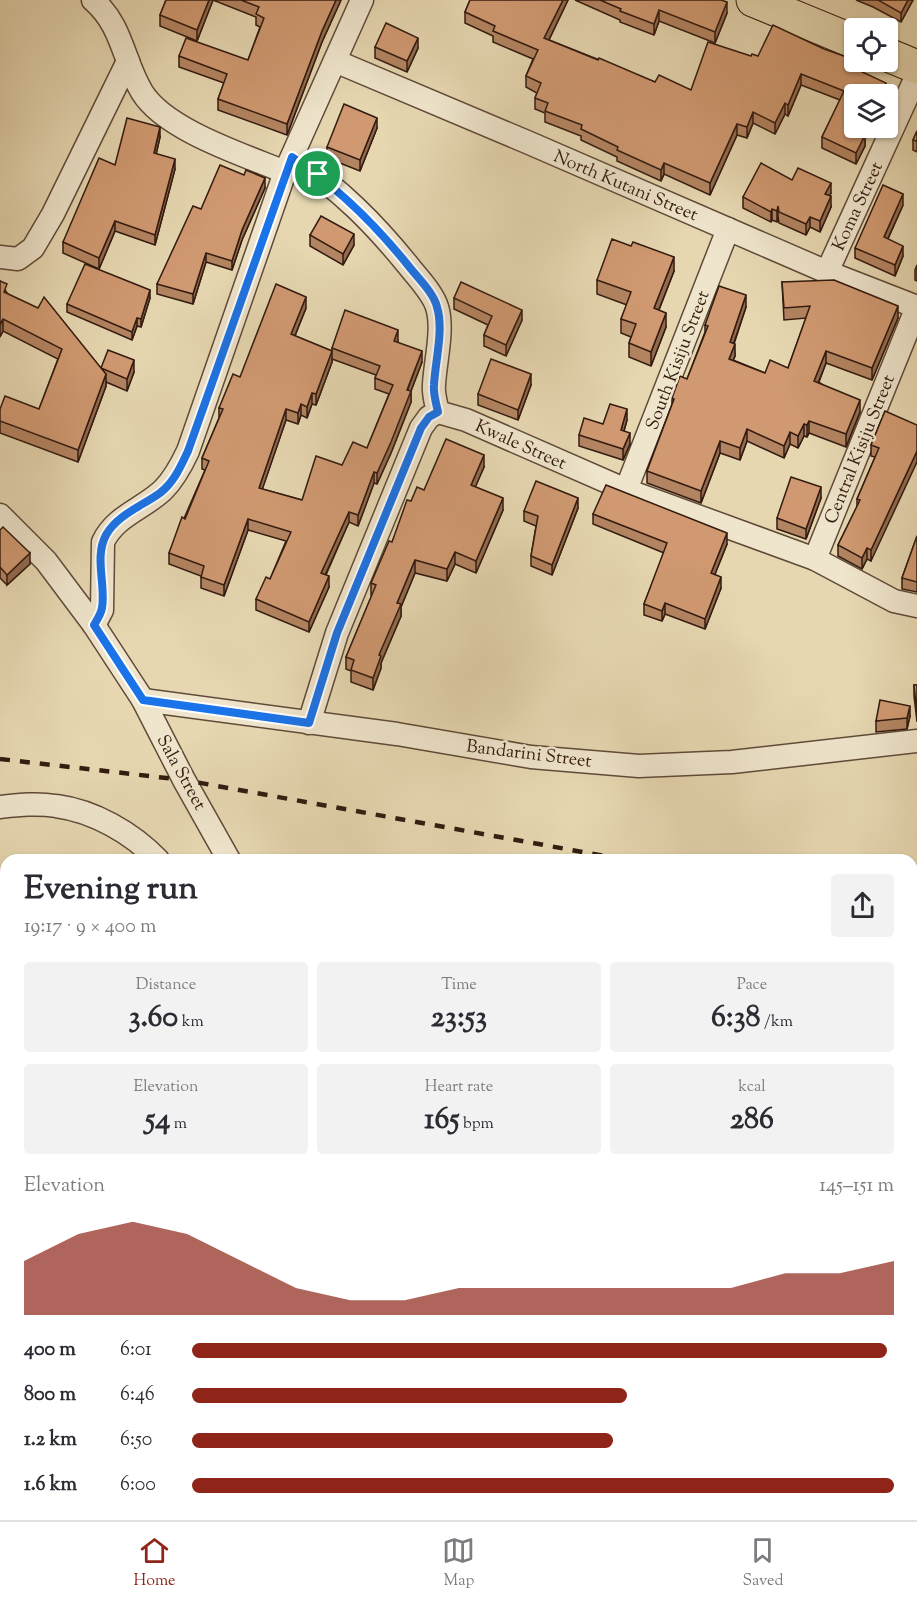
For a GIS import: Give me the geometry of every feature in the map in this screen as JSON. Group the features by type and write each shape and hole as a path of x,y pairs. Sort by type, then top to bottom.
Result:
{"main road":[{"path":"753,0 844,37"},
{"path":"898,59 917,67"}],"street":[{"path":"93,0 114,25 142,93 160,112 191,133 318,174 382,233 422,283 437,307 439,339 433,387 438,412 429,417 421,428 345,611 309,723"},
{"path":"94,625 102,610 103,542 115,524 161,492 172,480 188,451 288,164 362,0"},
{"path":"0,257 18,259 33,248 53,214 128,61"},
{"name":"North Kutani Street","path":"335,61 827,272 917,307"},
{"name":"Koma Street","path":"827,272 917,75"},
{"name":"South Kisiju Street","path":"626,490 728,229"},
{"name":"Central Kisiju Street","path":"815,559 917,307"},
{"name":"Kwale Street","path":"438,412 466,420 626,490 815,559 894,601 917,606"},
{"name":"Sala Street","path":"0,515 46,561 94,625 143,700 226,854"},
{"name":"Bandarini Street","path":"143,700 397,734 531,757 639,766 732,762 917,741"},
{"path":"0,807 23,804 58,806 92,816 129,834 152,854"}],"building":[{"path":"166,0 209,0 197,30 160,15"},
{"path":"241,0 336,0 287,124 218,99 227,74 179,56 186,38 248,60 264,18 256,14 259,7"},
{"path":"470,0 563,0 544,38 655,82 659,75 691,90 708,42 751,56 752,54 758,56 773,25 844,56 844,72 863,72 886,83 844,84 844,91 801,74 788,105 785,103 775,123 753,112 747,127 737,124 710,183 664,163 661,170 617,150 618,147 581,129 582,125 545,111 548,103 535,98 541,83 526,76 538,50 493,31 495,26 465,12"},
{"path":"600,0 721,0 727,2 715,32 659,10 654,24 620,11 621,9"},
{"path":"878,0 908,0 901,13"},
{"path":"386,23 418,38 407,61 375,47"},
{"path":"844,91 844,138 864,138 856,153 822,137"},
{"path":"344,104 377,118 360,160 327,147"},
{"path":"127,118 160,127 154,153 175,159 155,235 115,221 99,258 63,242 99,158 115,165"},
{"path":"761,163 792,180 798,168 831,183 825,194 831,196 820,221 810,217 806,224 779,212 778,206 777,211 772,209 771,212 743,197"},
{"path":"220,165 244,175 246,170 265,178 242,230 232,261 206,253 193,294 157,284 193,206 201,209"},
{"path":"883,185 903,194 884,237 903,246 895,265 855,248"},
{"path":"321,216 354,234 343,254 310,235"},
{"path":"612,239 631,246 633,242 674,257 654,308 666,313 651,352 629,343 636,324 621,319 631,292 597,280"},
{"path":"85,264 150,290 141,319 137,318 132,332 67,304"},
{"path":"834,280 898,306 872,368 826,351 814,381 860,400 846,434 809,421 807,425 804,424 798,436 790,432 784,446 747,429 740,448 720,441 701,491 647,471 674,399 672,398 680,376 687,379 708,326 705,325 719,286 746,295 730,342 735,344 729,359 765,373 770,360 788,368 810,306 784,308 782,282"},
{"path":"0,281 7,284 4,292 38,308 44,297 106,374 78,450 0,421 0,409 5,396 39,409 62,349 3,319 0,325"},
{"path":"461,282 522,310 506,345 484,335 492,316 454,298"},
{"path":"276,284 306,297 291,334 332,351 316,394 312,393 307,407 301,404 298,413 286,409 259,488 302,500 316,456 342,465 353,442 367,448 393,385 375,378 380,366 332,348 345,310 398,330 394,341 422,351 407,390 411,391 377,473 374,472 358,515 349,512 321,573 329,576 309,622 256,599 266,577 270,579 291,532 248,519 224,585 201,577 204,566 169,553 182,517 185,519 209,461 202,458 223,409 219,408 233,374 240,377"},
{"path":"108,350 134,360 127,379 101,368"},
{"path":"491,359 531,374 518,410 478,394"},
{"path":"610,404 627,409 621,430 630,433 623,449 579,435 584,418 603,424"},
{"path":"885,411 917,425 917,451 871,550 867,548 862,558 838,545 860,500 857,499 879,448 871,445"},
{"path":"446,439 484,455 471,485 503,498 476,561 455,552 447,569 415,560 397,603 401,604 379,655 381,656 373,678 351,670 354,660 346,657 376,585 371,583 389,541 392,542 407,500 411,501 417,487 424,490"},
{"path":"791,477 821,487 806,529 777,518"},
{"path":"536,481 578,498 552,565 531,556 538,516 524,511"},
{"path":"606,485 727,533 711,573 721,577 705,619 665,603 662,611 644,604 667,543 593,514"},
{"path":"3,527 30,553 7,575 0,567 0,530"},
{"path":"917,536 917,582 902,578"},
{"path":"914,685 917,685 917,712"},
{"path":"880,700 910,706 907,718 876,721"}],"railway":[{"path":"0,759 184,780 594,854"}],"route":[{"path":"292,157 318,174 382,233 422,283 437,307 439,339 433,387 438,412 429,417 421,428 337,633 309,723 143,700 94,625 102,610 103,542 115,524 161,492 180,469 206,404 292,157"}]}
